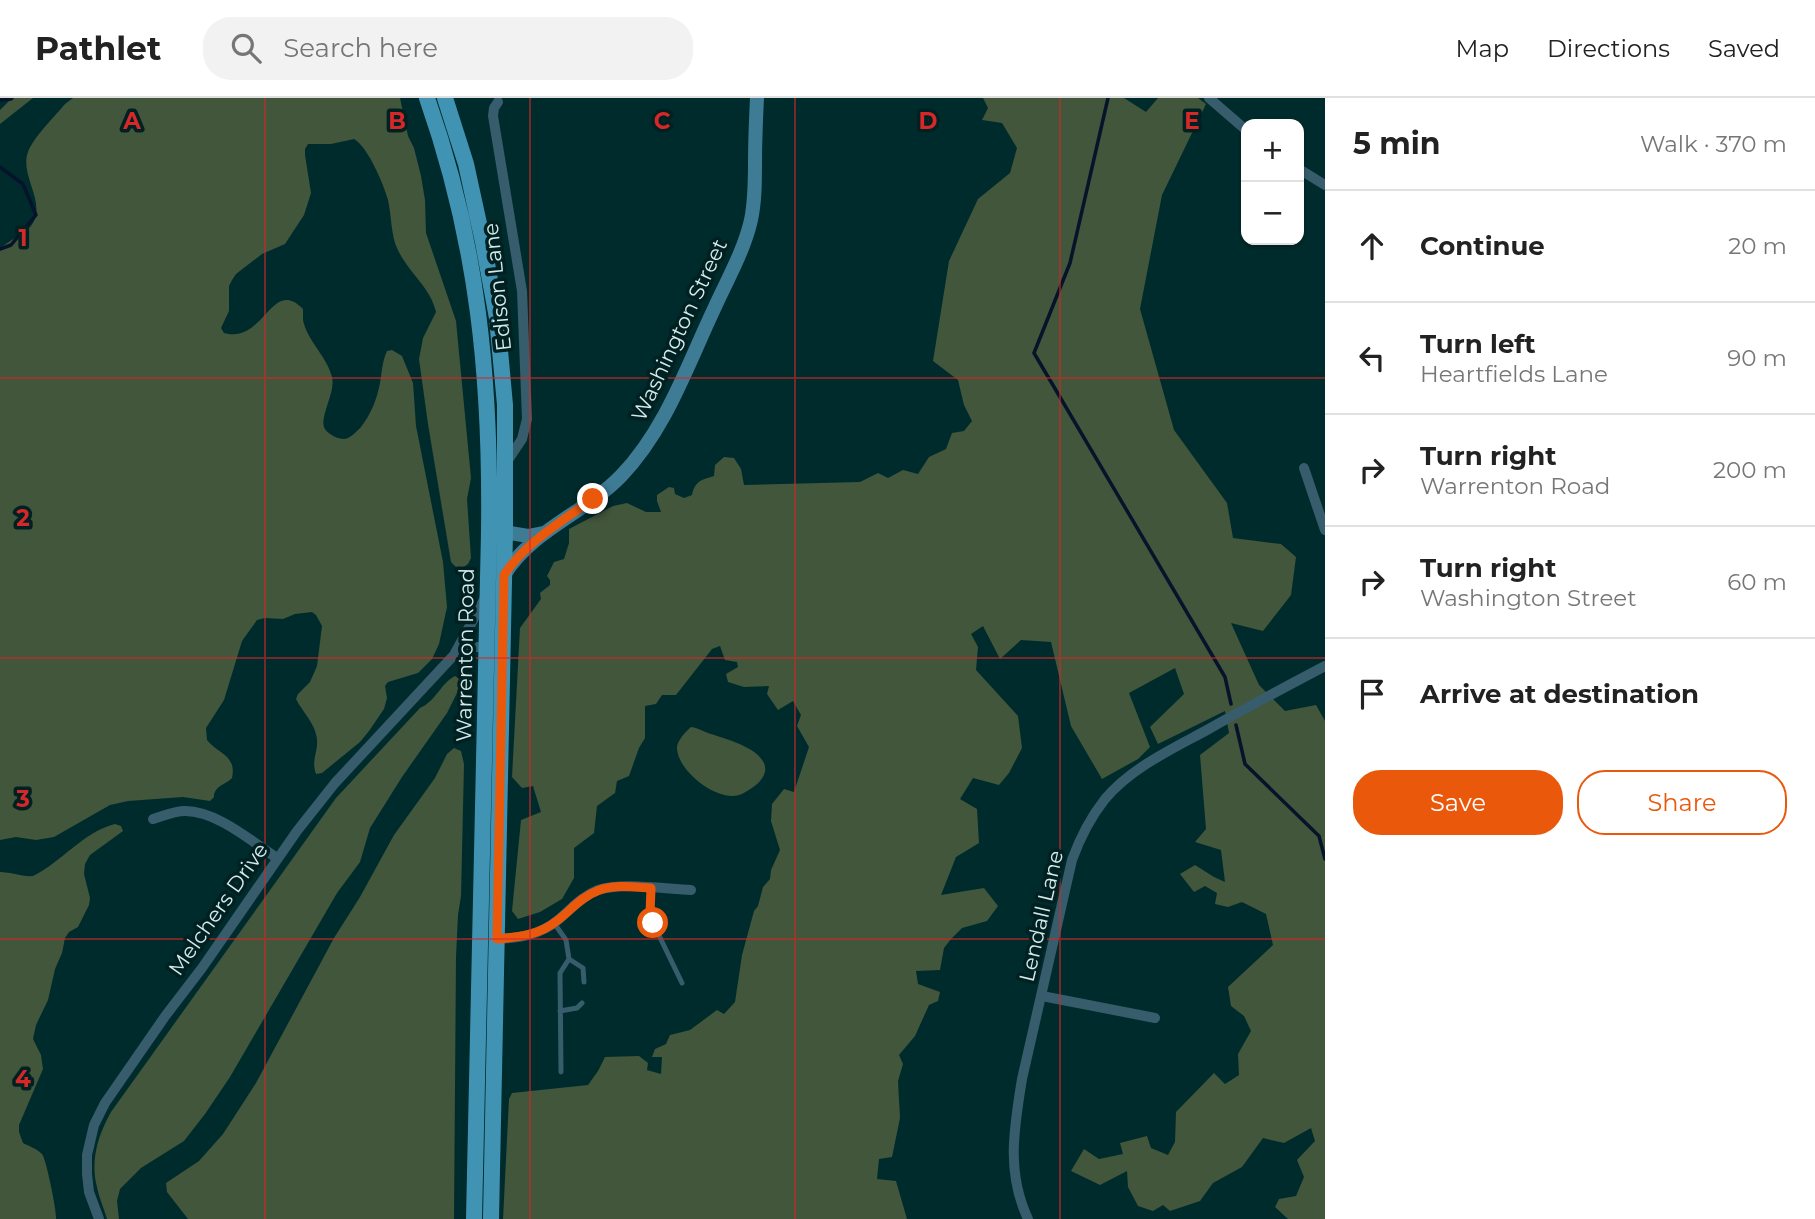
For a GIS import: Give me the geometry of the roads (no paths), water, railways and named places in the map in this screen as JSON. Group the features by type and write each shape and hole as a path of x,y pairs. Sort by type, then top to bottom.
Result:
{"main road":[{"name":"Warrenton Road","path":"427,98 440,136 472,262 481,328 489,441 474,1219"},
{"name":"Warrenton Road","path":"445,98 471,187 497,318 505,405 505,532 491,1219"}],"street":[{"name":"Washington Street","path":"504,575 516,557 619,478 649,443 662,420 746,239 754,201 757,98"},
{"path":"1209,98 1241,126"},
{"name":"Edison Lane","path":"498,102 493,116 522,291 527,419 522,439 505,464"},
{"path":"1304,172 1325,186"},
{"path":"1304,468 1325,530"},
{"path":"505,532 528,536 545,533"},
{"name":"Melchers Drive","path":"99,1219 89,1192 87,1165 89,1140 105,1103 277,858 335,783 454,655 488,592"},
{"path":"454,655 470,647 486,647"},
{"name":"Lendall Lane","path":"1028,1219 1017,1190 1013,1149 1016,1116 1072,860 1086,827 1106,798 1133,774 1164,753 1325,666"},
{"path":"153,819 181,811 212,817 277,858"},
{"path":"497,939 536,933 554,923 583,898 597,890 616,886 691,890"},
{"path":"1042,996 1155,1018"}],"lane":[{"path":"651,888 650,914 682,983"},
{"path":"554,923 566,940 569,959 560,973 561,1072"},
{"path":"569,959 583,968 584,982"},
{"path":"560,1011 577,1009 582,1003"}],"waterway":[{"path":"0,100 12,98"},
{"path":"1108,98 1070,263 1034,353 1225,677 1231,704"},
{"path":"0,167 23,184 36,215 11,245 0,249"},
{"path":"1236,725 1245,764 1319,836 1325,859"}]}
